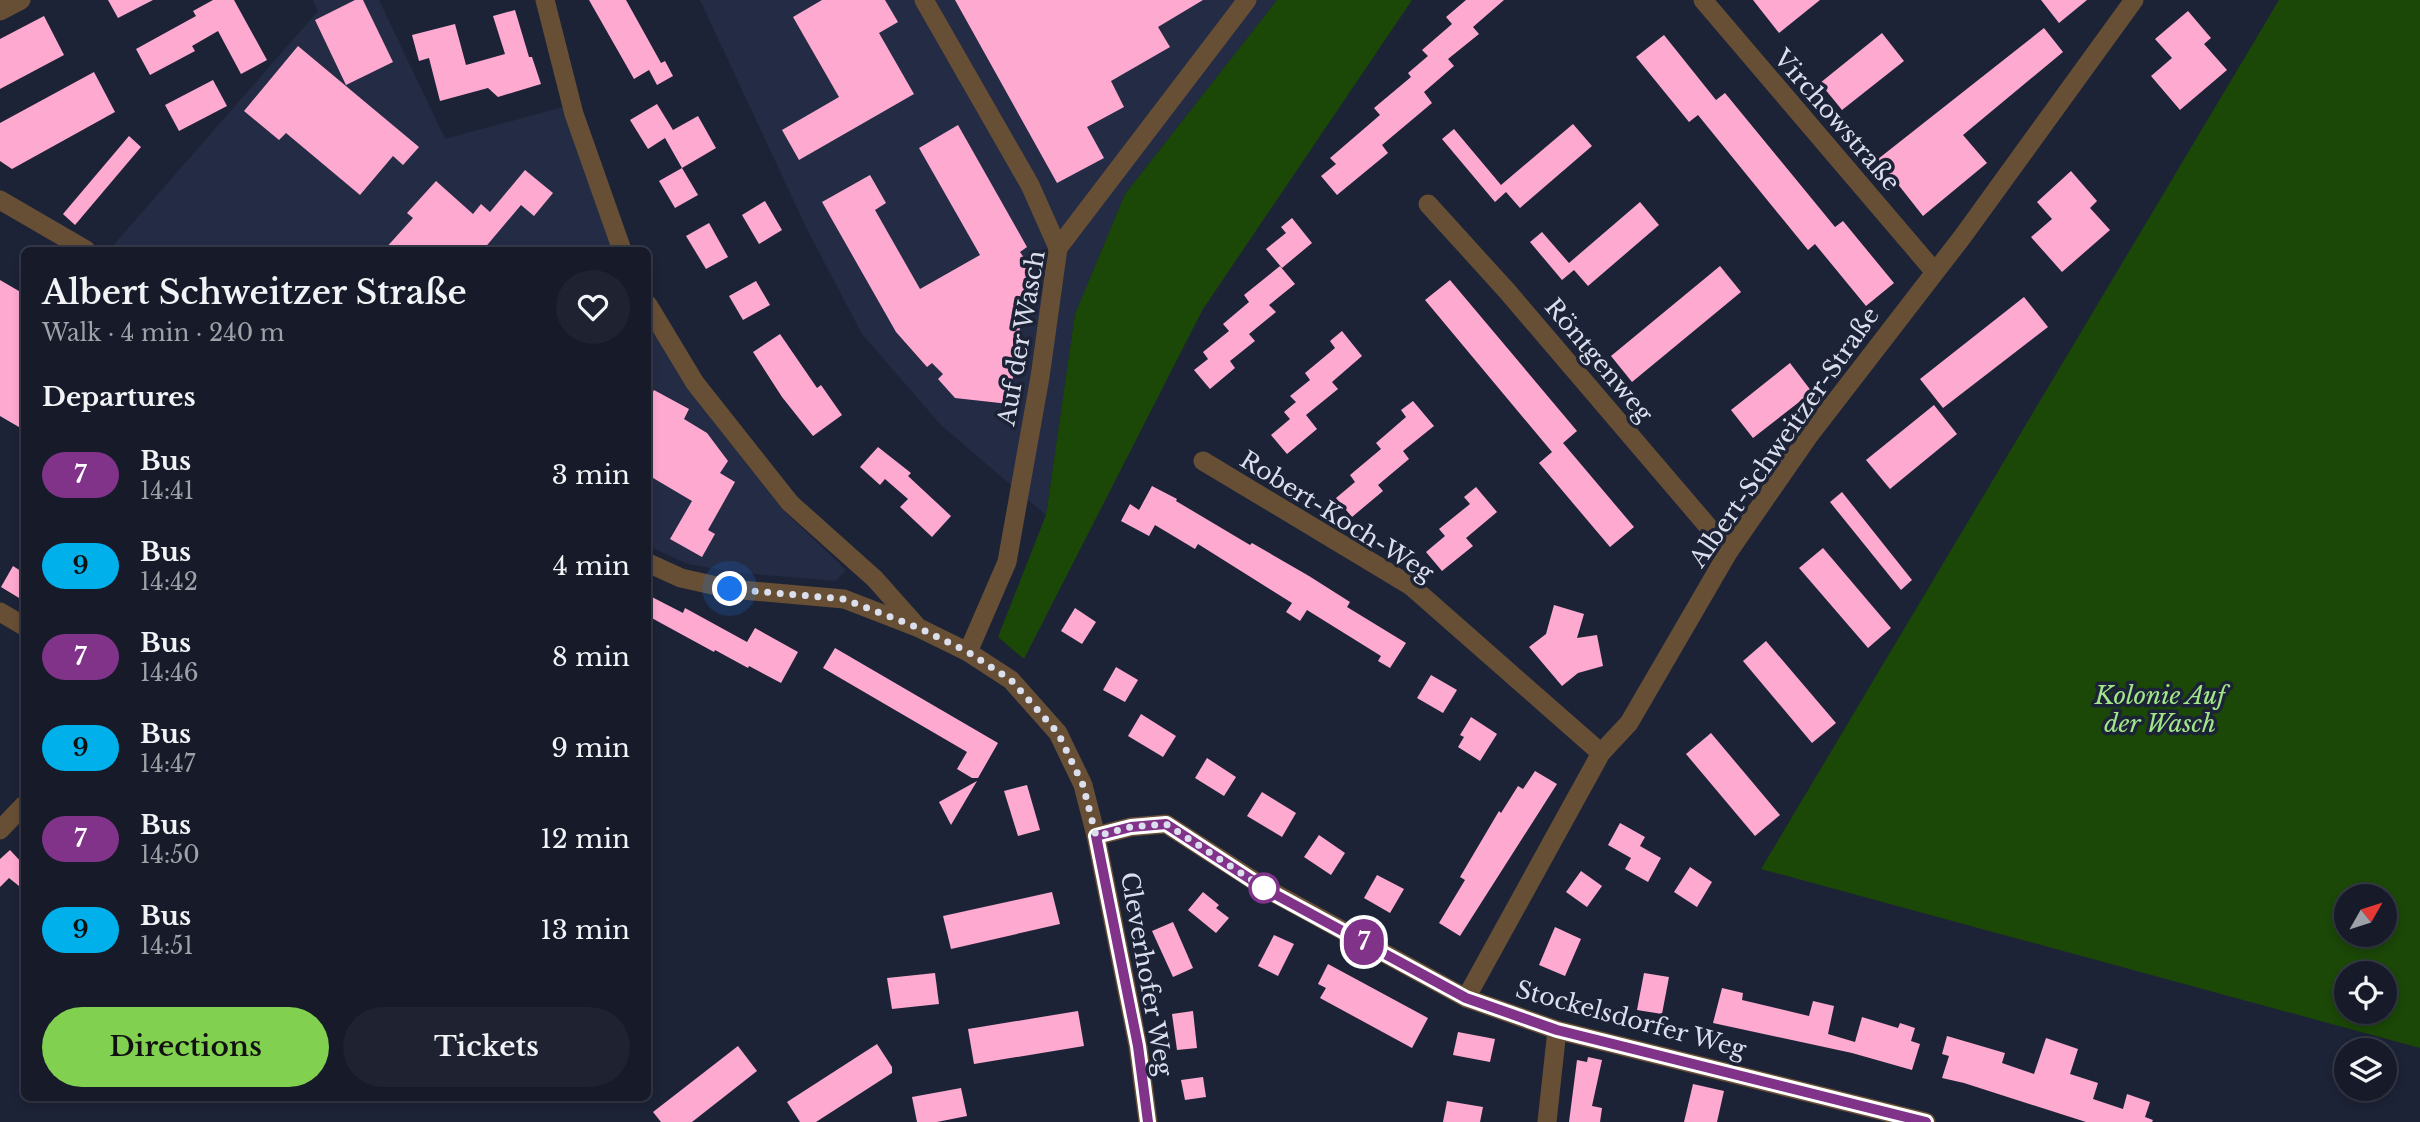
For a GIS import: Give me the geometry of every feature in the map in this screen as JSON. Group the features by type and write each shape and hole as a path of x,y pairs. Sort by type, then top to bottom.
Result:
{"street":[{"path":"0,11 21,0"},
{"path":"545,0 574,114 621,247"},
{"path":"924,0 1030,185 1058,248"},
{"name":"Auf der Wasch","path":"968,652 1007,562 1040,377 1058,248 1247,0"},
{"name":"Virchowstraße","path":"1703,0 1934,271"},
{"name":"Albert-Schweitzer-Straße","path":"1466,998 1601,753 1629,723 1729,551 1808,437 1963,236 2134,0"},
{"path":"0,200 81,247"},
{"name":"Röntgenweg","path":"1428,204 1507,291 1729,551"},
{"path":"651,310 695,383 790,503 874,579 919,628"},
{"name":"Robert-Koch-Weg","path":"1203,461 1411,586 1601,753"},
{"path":"651,564 681,578 730,589 844,599 919,628 968,652 1011,680 1058,733 1083,785 1096,836"},
{"path":"0,612 21,624"},
{"name":"Stockelsdorfer Weg","path":"1096,836 1131,827 1166,824 1267,890 1466,998 1557,1030 1926,1122"},
{"name":"Cleverhofer Weg","path":"1096,836 1138,1046 1148,1122"},
{"path":"1547,1122 1557,1030"}],"shaded area":[{"path":"313,0 379,0 445,139 563,107 612,247 112,247 318,11"},
{"path":"700,0 1277,0 1125,194 1075,314 1046,515 941,425 862,334 807,229"},
{"path":"651,326 687,388 783,510 846,570 836,581 731,572 688,564 651,547"}],"green space":[{"path":"1277,0 1412,0 1203,309 1024,659 998,637 1046,515 1075,314 1125,194"},
{"name":"Kolonie Auf der Wasch","path":"2279,0 2420,0 2420,1048 2397,1042 2397,1038 2383,1038 1761,869"}],"building":[{"path":"108,0 153,0 118,18"},
{"path":"213,0 234,0 267,60 241,74 218,31 192,46 195,51 150,75 136,49 196,16 193,11"},
{"path":"355,0 363,0 393,62 346,85 315,20"},
{"path":"589,0 626,0 661,63 665,61 673,76 657,85 649,70 634,79"},
{"path":"822,0 885,0 898,22 879,33 914,94 799,160 782,130 839,97 793,17"},
{"path":"955,0 1203,0 1158,27 1170,47 1111,81 1124,107 1087,127 1104,158 1057,183"},
{"path":"1466,0 1504,0 1473,27 1479,34 1448,59 1454,66 1424,92 1432,103 1382,145 1388,153 1337,195 1321,176 1336,164 1330,158 1380,115 1374,108 1411,77 1408,73 1428,56 1422,50 1452,24 1446,17"},
{"path":"1753,0 1820,0 1779,33"},
{"path":"2041,0 2087,0 2059,23"},
{"path":"515,10 529,57 532,57 541,84 498,97 488,88 440,101 429,58 419,61 412,35 455,24 466,65 505,54 493,16"},
{"path":"2188,11 2211,38 2204,44 2227,70 2180,110 2151,76 2172,58 2155,39"},
{"path":"44,16 64,55 0,89 0,39"},
{"path":"2044,28 2063,52 1963,135 1987,163 1923,216 1878,159"},
{"path":"1882,33 1904,61 1842,110 1820,83"},
{"path":"1664,35 1716,100 1725,93 1835,227 1843,221 1894,283 1866,306 1815,244 1808,250 1698,115 1689,122 1636,57"},
{"path":"298,46 419,147 403,165 393,156 360,195 286,133 279,140 244,111"},
{"path":"94,72 115,112 12,169 0,161 0,123"},
{"path":"213,80 227,106 179,131 165,105"},
{"path":"657,104 673,130 698,116 716,148 682,168 665,138 648,149 630,120"},
{"path":"1573,124 1592,146 1520,208 1506,192 1495,202 1442,139 1454,129 1501,185"},
{"path":"958,125 1027,247 1020,252 1029,265 1009,404 955,398 938,379 943,374 932,363 927,367 896,332 822,202 870,175 886,203 875,210 920,289 980,255 919,148"},
{"path":"129,136 141,147 75,225 63,214"},
{"path":"682,168 698,195 675,208 659,181"},
{"path":"525,170 553,193 534,216 521,205 486,247 387,247 413,218 407,213 436,181 473,214 481,204 490,212"},
{"path":"2071,171 2097,201 2090,208 2110,230 2062,272 2031,237 2052,219 2037,202"},
{"path":"765,201 782,230 759,244 742,215"},
{"path":"1640,202 1659,225 1588,286 1574,270 1562,280 1530,242 1542,232 1569,263"},
{"path":"1292,218 1312,243 1282,268 1266,249 1286,233 1281,227"},
{"path":"709,223 728,257 706,269 686,236"},
{"path":"1280,266 1295,284 1269,305 1276,312 1249,334 1255,341 1230,361 1235,368 1210,389 1194,370 1208,359 1203,352 1229,331 1223,324 1249,302 1244,295"},
{"path":"1720,266 1741,292 1632,382 1611,356"},
{"path":"0,280 21,292 21,428 0,416"},
{"path":"1450,280 1577,431 1563,443 1634,527 1610,547 1539,463 1552,452 1425,300"},
{"path":"756,281 770,305 743,320 729,296"},
{"path":"2024,297 2048,327 1943,408 1920,379"},
{"path":"1342,331 1362,356 1332,382 1338,389 1306,415 1317,429 1287,454 1271,435 1290,419 1284,412 1296,402 1290,396 1310,380 1305,373 1335,348 1330,341"},
{"path":"780,334 817,388 821,385 842,415 813,436 782,397 753,352"},
{"path":"1790,363 1812,392 1753,438 1731,410"},
{"path":"654,390 689,409 684,419 707,433 728,461 720,473 735,482 708,530 715,534 702,557 670,539 692,501 651,477 651,396"},
{"path":"1413,401 1434,426 1403,451 1409,459 1378,485 1383,491 1352,517 1336,498 1355,482 1350,475 1381,449 1376,443 1406,417 1401,410"},
{"path":"1934,405 1957,434 1890,489 1866,460"},
{"path":"878,447 911,473 908,476 951,516 932,537 900,507 908,499 885,479 880,485 860,467"},
{"path":"1152,486 1250,545 1252,543 1309,576 1350,602 1347,607 1406,643 1390,668 1378,661 1381,656 1307,610 1300,621 1286,612 1292,603 1198,544 1195,549 1155,525 1149,536 1121,521 1130,504 1139,510"},
{"path":"1476,487 1497,512 1466,538 1473,546 1442,571 1426,552 1445,536 1439,529 1470,504 1464,497"},
{"path":"1842,492 1912,580 1901,590 1830,502"},
{"path":"1823,548 1891,628 1868,648 1799,568"},
{"path":"13,566 21,571 21,599 1,587"},
{"path":"651,597 683,613 685,608 747,642 755,628 798,652 781,683 715,650 714,652 651,618"},
{"path":"1554,605 1584,614 1577,638 1597,635 1603,666 1578,673 1562,686 1529,647 1546,634"},
{"path":"1075,608 1096,622 1082,644 1061,631"},
{"path":"1766,641 1836,723 1812,743 1743,661"},
{"path":"835,648 998,743 978,778 972,778 957,769 967,752 823,668"},
{"path":"1116,667 1138,680 1125,702 1103,690"},
{"path":"1431,675 1457,690 1443,713 1417,698"},
{"path":"1141,714 1176,736 1163,757 1128,736"},
{"path":"1471,717 1497,734 1480,761 1458,747 1464,737 1460,735"},
{"path":"1711,733 1780,815 1755,836 1686,754"},
{"path":"1207,758 1236,777 1224,796 1195,778"},
{"path":"1535,771 1557,784 1460,936 1439,923 1465,880 1460,877 1499,811 1501,813 1518,786 1523,789"},
{"path":"977,781 951,825 939,802"},
{"path":"1027,785 1040,830 1018,836 1004,791"},
{"path":"1262,792 1296,813 1282,837 1247,816"},
{"path":"1620,823 1645,837 1640,846 1661,858 1648,882 1625,869 1631,858 1608,845"},
{"path":"1319,835 1345,853 1331,875 1304,857"},
{"path":"10,850 21,862 21,888 9,878 0,887 0,859"},
{"path":"1690,867 1712,882 1697,907 1674,892"},
{"path":"1581,871 1602,886 1587,907 1566,892"},
{"path":"1377,875 1404,889 1390,913 1364,898"},
{"path":"1052,892 1060,924 951,949 943,916"},
{"path":"1203,892 1219,905 1216,908 1229,918 1216,933 1188,910"},
{"path":"1173,922 1193,968 1173,977 1152,931"},
{"path":"1555,927 1581,939 1565,976 1539,965"},
{"path":"1274,935 1294,944 1278,976 1258,966"},
{"path":"1328,964 1428,1018 1412,1048 1320,998 1326,988 1318,984"},
{"path":"935,973 939,1004 892,1009 887,978"},
{"path":"1644,973 1669,977 1662,1014 1637,1010"},
{"path":"1722,988 1743,993 1742,1000 1809,1016 1813,1001 1834,1006 1828,1034 1855,1042 1862,1017 1898,1028 1900,1023 1915,1028 1911,1041 1920,1044 1912,1070 1852,1053 1713,1023"},
{"path":"1078,1011 1084,1046 974,1064 968,1029"},
{"path":"1193,1011 1197,1048 1177,1050 1172,1014"},
{"path":"1458,1032 1495,1039 1490,1062 1453,1055"},
{"path":"1947,1036 2005,1053 2002,1063 2034,1074 2046,1038 2078,1049 2070,1074 2098,1083 2093,1099 2123,1109 2127,1094 2150,1102 2145,1117 2153,1120 2086,1122 1942,1078 1949,1056 1942,1054"},
{"path":"877,1044 892,1067 892,1073 816,1122 800,1122 787,1102"},
{"path":"738,1046 757,1071 692,1122 661,1122 653,1112"},
{"path":"1588,1057 1602,1060 1592,1106 1602,1108 1600,1122 1569,1122 1577,1060 1587,1062"},
{"path":"1203,1077 1206,1097 1185,1100 1181,1080"},
{"path":"1693,1084 1724,1091 1717,1122 1684,1122"},
{"path":"961,1088 967,1116 937,1122 917,1122 912,1097"},
{"path":"1447,1101 1483,1107 1480,1122 1443,1122"}],"bus line":[{"name":"7","path":"1148,1122 1138,1046 1096,836 1131,827 1166,824 1267,890 1466,998 1557,1030 1926,1122"}],"route":[{"path":"730,589 844,599 919,628 968,652 1011,680 1058,733 1083,785 1096,836 1131,827 1166,824 1267,890 1264,888"}]}
